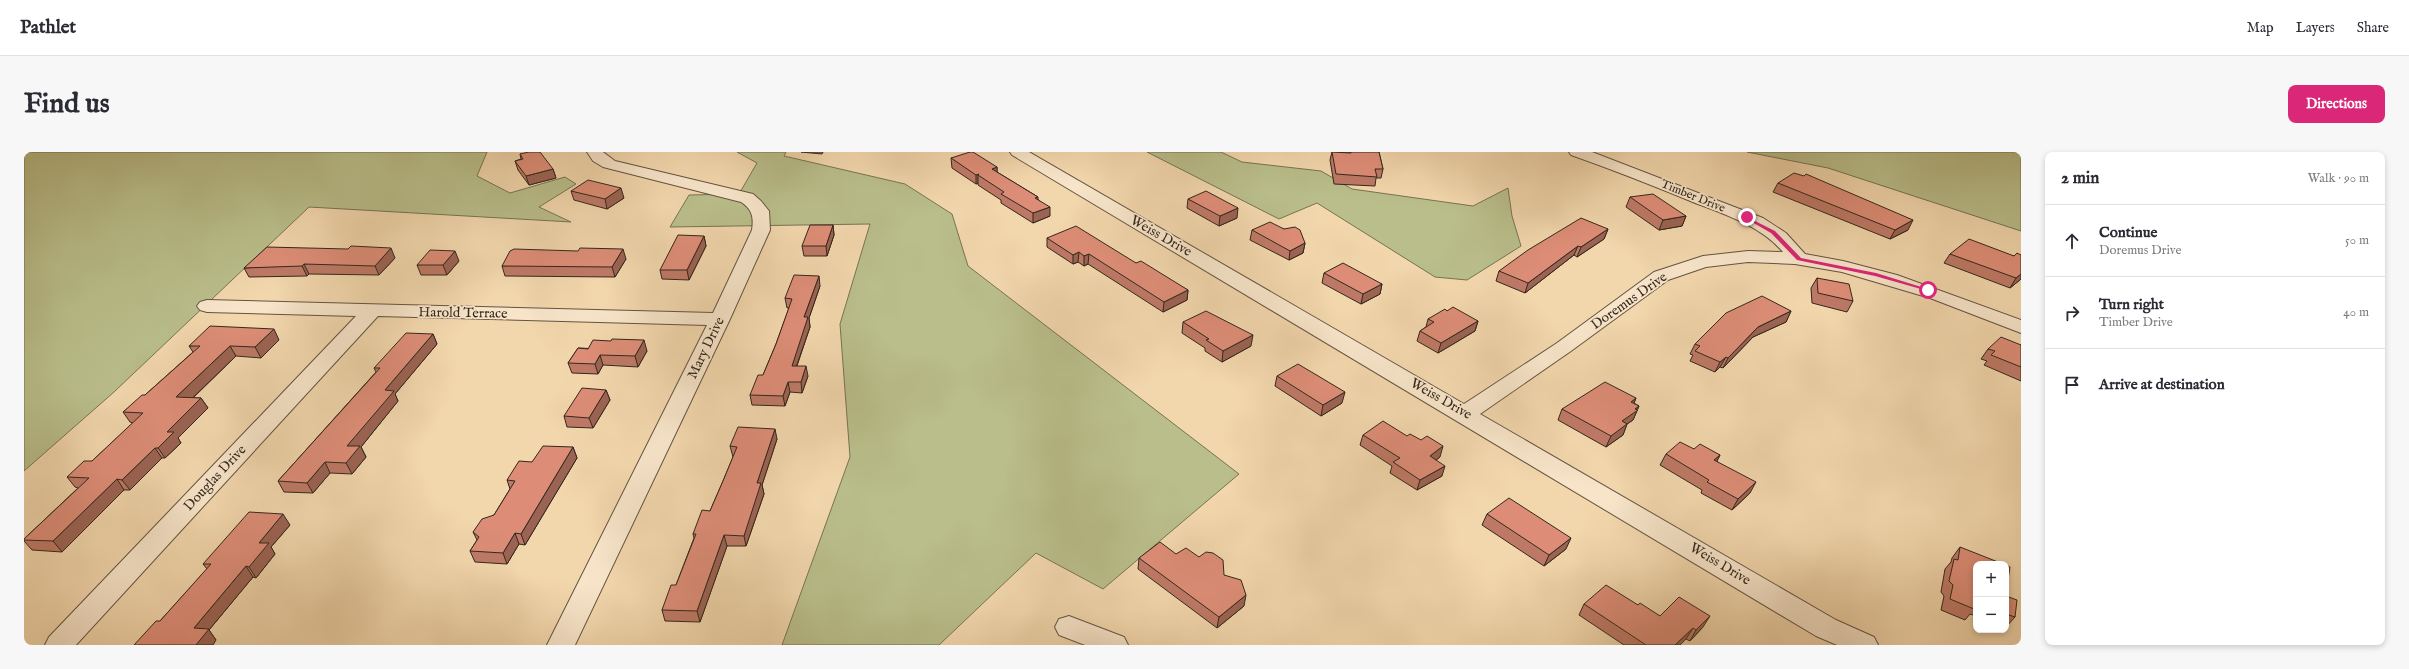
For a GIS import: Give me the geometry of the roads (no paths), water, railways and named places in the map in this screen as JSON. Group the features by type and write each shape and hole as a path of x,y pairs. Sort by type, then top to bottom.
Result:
{"street":[{"name":"Mary Drive","path":"561,645 720,319 761,230 763,220 757,205 747,198 724,191 609,164 599,158 595,152"},
{"name":"Weiss Drive","path":"1018,152 1826,628 1864,645"},
{"name":"Timber Drive","path":"1577,152 1626,169 1757,222 1780,237 1799,259"},
{"name":"Doremus Drive","path":"1465,414 1564,347 1661,276 1678,268 1730,258 1799,259 1902,281 2021,327"},
{"name":"Harold Terrace","path":"207,306 720,319"},
{"name":"Douglas Drive","path":"59,645 372,311"},
{"path":"1069,627 1114,645"}]}
